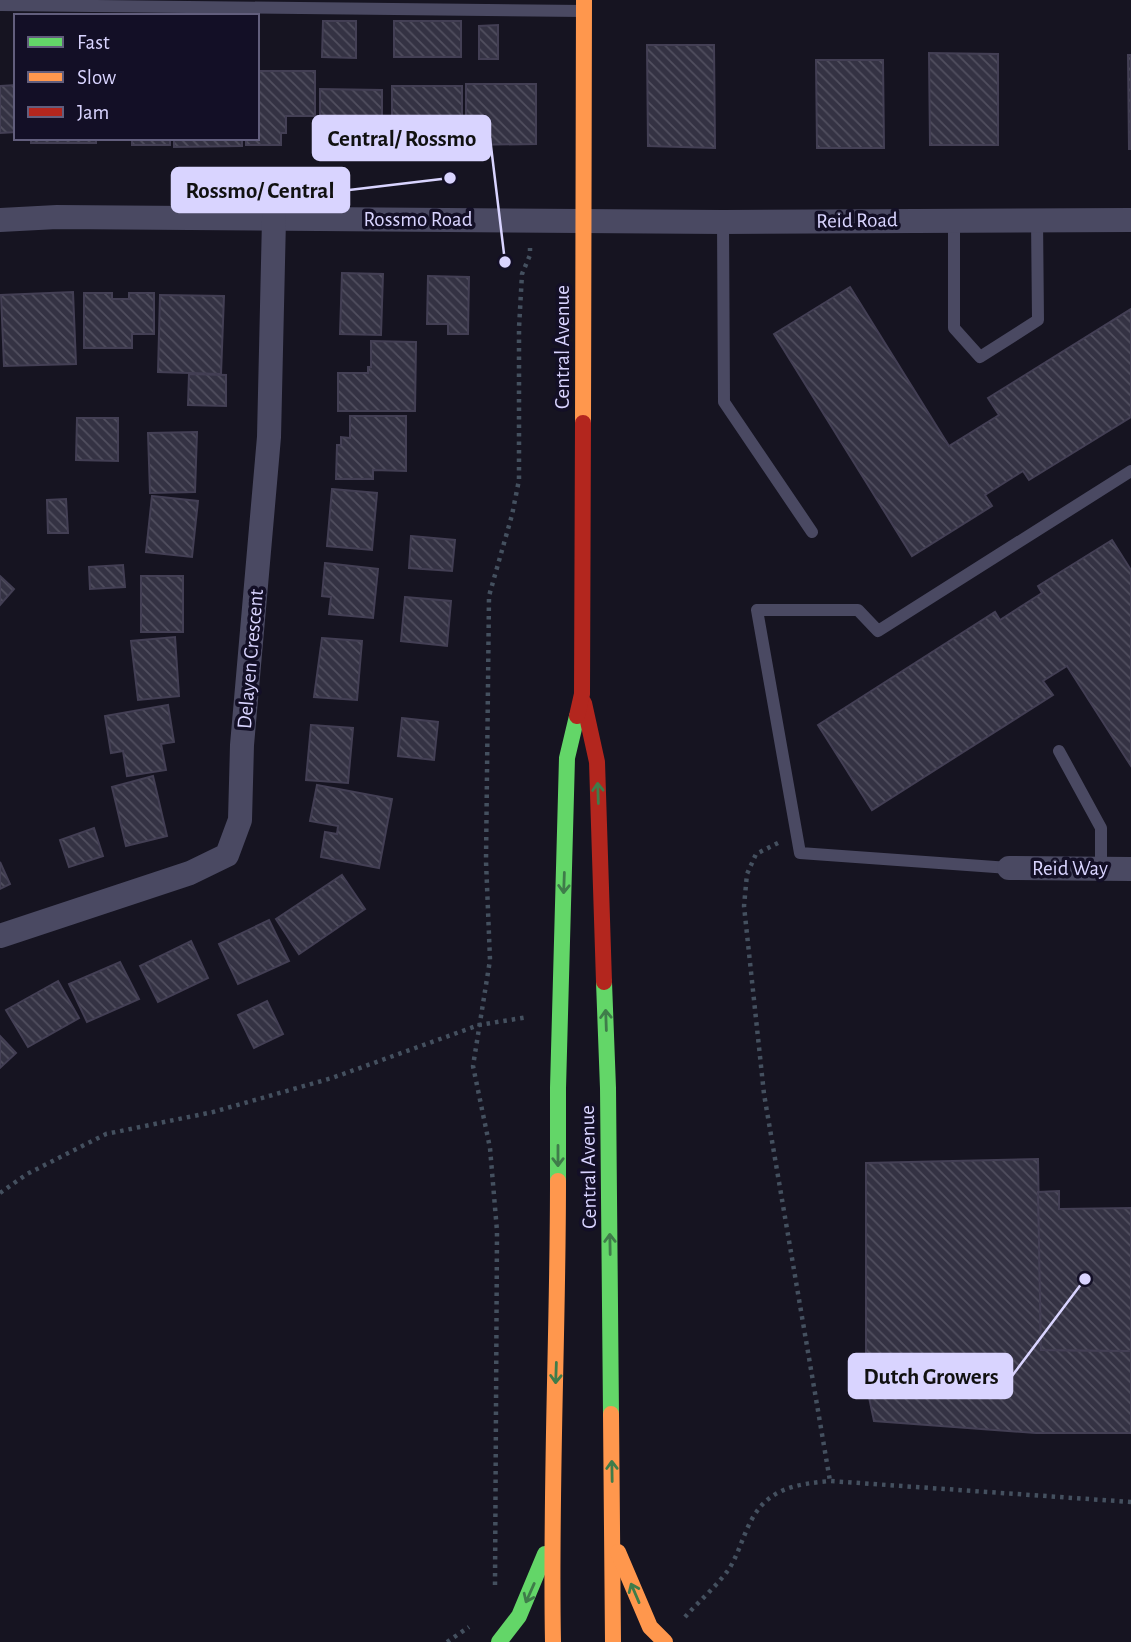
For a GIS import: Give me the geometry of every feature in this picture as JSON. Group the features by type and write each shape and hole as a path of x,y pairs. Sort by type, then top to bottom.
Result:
{"main road":[{"name":"Central Avenue","path":"584,6 582,694 598,775 608,1088 613,1642"},
{"name":"Central Avenue","path":"553,1642 551,1539 558,1305 558,1088 567,758 582,694"},
{"path":"499,1642 519,1615 551,1539"},
{"path":"612,1540 650,1627 663,1641"}],"street":[{"name":"Rossmo Road","path":"0,220 57,217 583,219"},
{"name":"Delayen Crescent","path":"0,936 190,873 227,855 240,820 242,745 270,437 274,219"},
{"name":"Reid Road","path":"583,219 723,222 1131,220"},
{"name":"Reid Way","path":"1009,868 1131,869"}],"lane":[{"path":"0,5 584,6"},
{"path":"954,219 954,328 980,357 1038,320 1037,219"},
{"path":"723,222 724,402 812,532"},
{"path":"1009,868 800,853 758,610 858,610 878,631 1131,471"},
{"path":"1059,751 1101,828 1101,869"}],"path":[{"path":"495,1589 497,1231 490,1148 473,1066 490,960 485,861 489,596 519,480 519,328 522,274 530,255 530,219"},
{"path":"797,834 756,854 747,874 744,906 764,1094 830,1481"},
{"path":"0,1194 27,1174 106,1134 213,1112 319,1082 479,1025 560,1012"},
{"path":"663,1641 724,1576 752,1518 768,1499 781,1489 804,1483 830,1481 1131,1502"},
{"path":"447,1642 478,1622"}],"building":[{"path":"323,21 356,21 356,58 322,57"},
{"path":"394,21 461,21 461,57 394,57"},
{"path":"498,25 498,59 479,59 479,26"},
{"path":"647,45 714,45 715,148 648,146"},
{"path":"929,53 998,54 998,145 930,145"},
{"path":"1128,55 1131,55 1131,149 1129,149"},
{"path":"816,60 883,60 884,148 817,148"},
{"path":"259,71 315,71 315,116 286,116 286,133 281,133 281,145 246,145 246,140 259,140"},
{"path":"466,84 536,84 536,144 466,145"},
{"path":"14,85 14,132 0,133 0,86"},
{"path":"392,86 462,86 462,145 392,145"},
{"path":"320,89 382,90 382,146 348,146 348,137 320,137"},
{"path":"31,140 96,140 96,143 31,143"},
{"path":"132,140 170,140 170,145 132,145"},
{"path":"174,140 242,140 242,146 174,147"},
{"path":"342,273 383,274 381,335 340,334"},
{"path":"428,276 469,277 468,334 448,334 448,324 427,324"},
{"path":"850,287 949,446 999,415 988,398 1131,309 1131,417 1029,480 1023,471 985,495 992,506 912,556 774,334"},
{"path":"73,292 76,364 4,366 1,295"},
{"path":"84,293 112,293 112,299 129,299 129,293 154,293 154,334 132,334 132,348 84,348"},
{"path":"160,295 224,296 221,374 158,372"},
{"path":"371,341 416,342 415,411 338,411 338,373 368,373 368,367 371,367"},
{"path":"189,374 226,375 226,406 188,405"},
{"path":"350,416 406,416 406,471 373,470 373,479 336,479 337,445 341,445 341,437 350,438"},
{"path":"77,418 118,418 118,461 76,460"},
{"path":"197,432 195,492 150,493 148,433"},
{"path":"332,489 377,493 372,550 327,546"},
{"path":"152,496 198,501 192,557 146,552"},
{"path":"66,499 68,533 48,533 47,500"},
{"path":"411,536 455,540 452,571 409,568"},
{"path":"1112,540 1131,570 1131,766 1067,666 1043,681 1053,695 872,810 818,725 995,612 1000,620 1042,593 1038,586"},
{"path":"325,563 378,569 373,618 329,614 331,597 322,596"},
{"path":"123,565 125,587 90,589 89,567"},
{"path":"0,576 14,589 0,605"},
{"path":"141,576 183,576 183,632 141,632"},
{"path":"405,597 451,601 447,646 401,641"},
{"path":"175,637 179,696 138,700 131,641"},
{"path":"322,638 362,641 357,700 314,697"},
{"path":"168,705 174,742 161,744 166,770 127,776 123,751 111,753 105,716"},
{"path":"402,718 438,722 434,760 398,756"},
{"path":"311,725 353,728 348,783 306,780"},
{"path":"153,776 167,836 126,846 112,787"},
{"path":"317,785 392,799 379,868 321,857 325,832 337,834 338,826 310,821"},
{"path":"94,828 103,856 69,867 60,840"},
{"path":"0,862 10,884 0,889"},
{"path":"342,875 365,909 299,954 276,919"},
{"path":"269,920 289,961 238,984 219,944"},
{"path":"191,941 208,978 158,1002 140,966"},
{"path":"120,962 139,999 87,1022 69,984"},
{"path":"58,981 79,1018 28,1047 6,1010"},
{"path":"267,1001 283,1034 254,1048 238,1015"},
{"path":"0,1036 16,1053 0,1068"},
{"path":"1038,1159 1041,1350 1131,1351 1131,1433 1036,1433 874,1421 866,1383 866,1163"},
{"path":"1059,1191 1059,1209 1131,1208 1131,1351 1041,1350 1038,1192"}],"traffic: fast":[{"path":"558,1181 567,758 577,716"},
{"path":"604,982 608,1088 611,1414"},
{"path":"499,1642 519,1616 545,1554"}],"traffic: slow":[{"path":"583,423 584,0"},
{"path":"553,1642 558,1181"},
{"path":"611,1414 613,1642"},
{"path":"618,1552 650,1627 665,1642"}],"traffic: jam":[{"path":"577,716 582,694 583,423"},
{"path":"584,703 597,762 604,982"}],"place":[{"name":"Rossmo/ Central","path":"450,178"},
{"name":"Central/ Rossmo","path":"505,262"},
{"name":"Dutch Growers","path":"1085,1279"}]}
